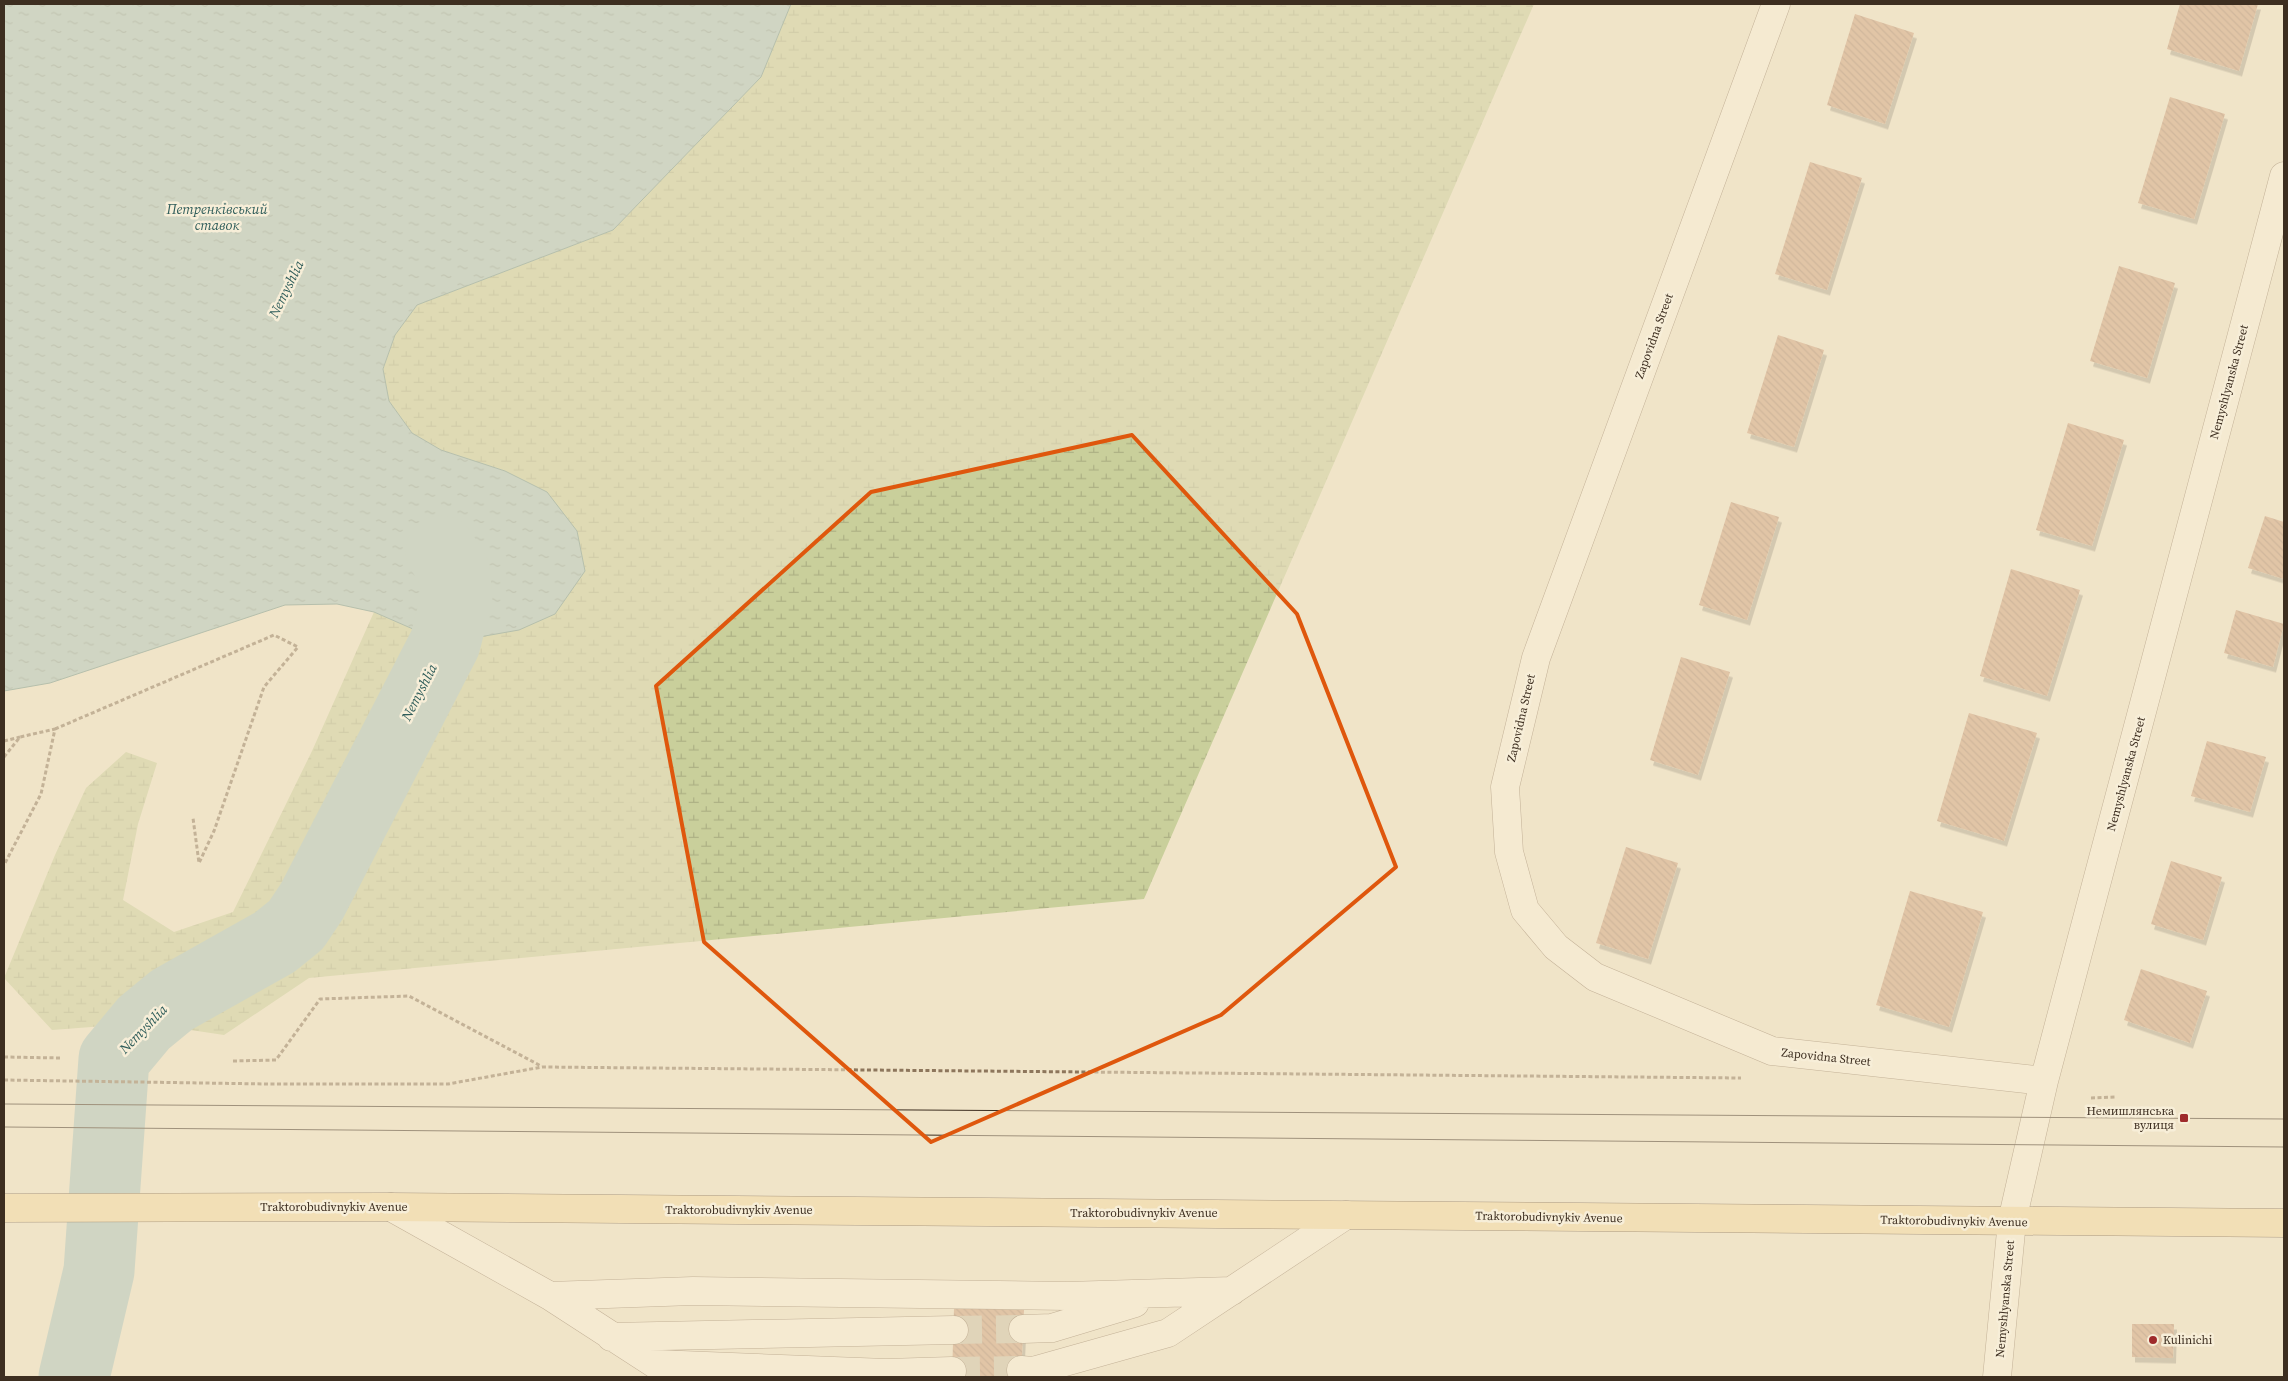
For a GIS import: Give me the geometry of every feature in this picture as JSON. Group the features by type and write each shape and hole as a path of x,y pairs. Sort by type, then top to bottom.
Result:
{"main road":[{"name":"Traktorobudivnykiv Avenue","path":"4,1208 391,1207 2284,1223"}],"street":[{"name":"Zapovidna Street","path":"1776,4 1536,658 1505,787 1509,852 1525,910 1556,947 1595,977 1772,1051 2044,1081"},
{"name":"Nemyshlyanska Street","path":"1997,1377 2012,1222 2044,1081 2284,176"},
{"path":"391,1207 550,1296 611,1337 666,1370 952,1371"},
{"path":"1021,1370 1065,1369 1168,1333 1346,1215"},
{"path":"550,1296 693,1291 1067,1296 1232,1291"},
{"path":"1023,1329 1052,1328 1171,1292"},
{"path":"611,1337 954,1330"}],"path":[{"path":"4,741 55,729 274,635 298,647 264,687 214,830 199,864 192,818"},
{"path":"4,865 41,794 55,729"},
{"path":"4,757 20,738"},
{"path":"233,1061 276,1060 320,999 409,996 542,1067"},
{"path":"4,1057 62,1058"},
{"path":"4,1080 269,1084 448,1084 542,1067 1745,1078"},
{"path":"2091,1098 2116,1096"}],"highlighted area":[{"path":"1132,435 1297,614 1396,867 1221,1015 931,1142 704,942 656,686 871,492"}],"green space":[{"path":"791,4 1534,4 1144,899 309,978 224,1035 144,1023 52,1030 4,978 55,855 86,788 126,752 157,763 138,824 123,900 174,932 233,912 312,751 374,612 445,643 547,492 505,471 441,450 412,433 389,401 383,370 395,335 417,305 613,230 761,77"}],"water":[{"name":"Петренківський ставок","path":"4,4 791,4 761,77 613,230 417,305 395,335 383,369 389,401 412,433 441,450 505,471 547,492 577,531 585,571 555,614 519,630 445,643 374,612 337,604 285,605 50,683 4,691"}],"building":[{"path":"2180,4 2258,4 2239,71 2167,49"},
{"path":"1855,14 1914,33 1885,124 1827,105"},
{"path":"2170,97 2225,114 2194,219 2138,203"},
{"path":"1810,162 1862,178 1827,290 1775,274"},
{"path":"2119,266 2175,283 2147,378 2090,361"},
{"path":"1778,335 1824,350 1794,447 1747,433"},
{"path":"2068,423 2124,440 2092,546 2036,530"},
{"path":"1731,502 1779,517 1747,620 1699,605"},
{"path":"2265,516 2284,522 2284,579 2248,568"},
{"path":"2011,569 2080,590 2047,696 1980,676"},
{"path":"2236,610 2284,624 2273,667 2224,653"},
{"path":"1681,657 1730,672 1698,775 1650,760"},
{"path":"1969,713 2037,733 2004,841 1937,821"},
{"path":"2207,741 2266,757 2250,812 2191,796"},
{"path":"1626,847 1678,863 1648,959 1596,943"},
{"path":"2171,861 2222,877 2203,940 2151,924"},
{"path":"1910,891 1983,912 1949,1027 1876,1005"},
{"path":"2141,969 2207,991 2190,1043 2124,1020"},
{"path":"954,1308 1024,1310 1021,1377 952,1377"},
{"name":"Kulinichi","path":"2132,1324 2174,1324 2173,1358 2132,1357"}],"waterway":[{"name":"Nemyshlia","path":"74,1377 99,1271 114,1059 144,1023 172,1000 275,942 296,925 312,901 445,643 457,597 454,571 441,551"}],"tunnel":[{"path":"954,1330 1023,1329"},
{"path":"952,1371 1021,1370"}],"tram line":[{"path":"4,1104 2284,1119"},
{"path":"4,1127 2284,1147"}],"place":[{"name":"Немишлянська вулиця","path":"2184,1118"},
{"name":"Kulinichi","path":"2153,1340"}]}
